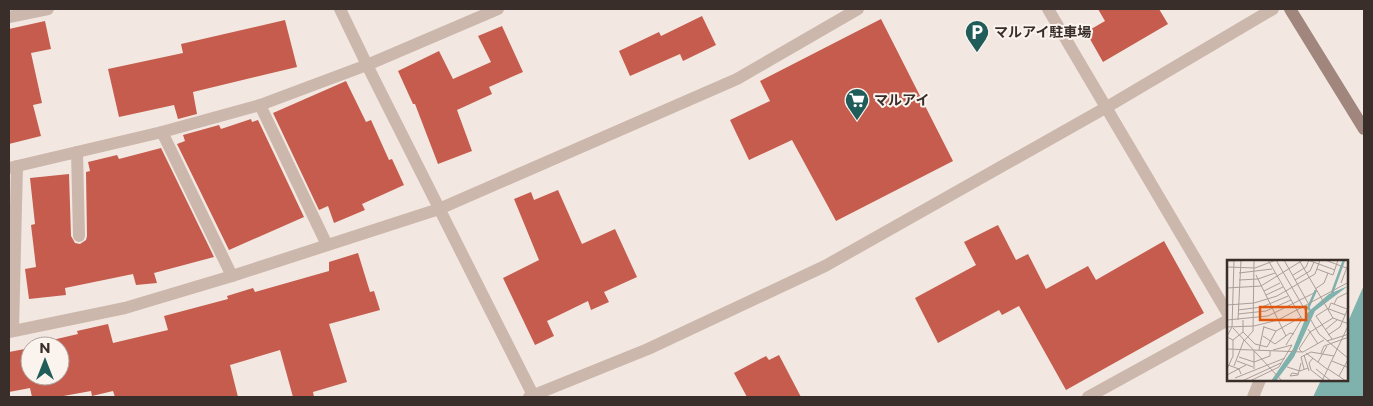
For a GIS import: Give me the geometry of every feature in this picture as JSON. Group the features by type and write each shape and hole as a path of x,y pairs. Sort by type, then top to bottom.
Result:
{"main road":[{"path":"1290,9 1364,129"}],"street":[{"path":"9,17 48,9"},
{"path":"340,9 532,397 648,349 825,266 1107,107 1273,9"},
{"path":"498,9 367,65 260,105 162,132 13,167 11,331 125,308 232,276 440,209 737,79 858,9"},
{"path":"1048,9 1227,312"},
{"path":"260,105 327,245"},
{"path":"162,132 232,276"},
{"path":"77,152 80,236"},
{"path":"1088,397 1227,321"},
{"path":"1253,397 1260,381"}],"water":[{"path":"1364,285 1364,397 1313,397 1321,381 1348,381 1348,322"}],"building":[{"path":"1098,9 1159,9 1168,24 1103,62 1086,32 1105,21"},
{"path":"702,16 716,45 683,61 680,54 630,76 619,51 659,32 661,36"},
{"name":"マルアイ","path":"881,19 953,161 836,221 792,140 749,160 730,120 770,101 760,81"},
{"path":"285,20 297,67 193,92 197,114 178,119 174,105 119,117 108,69 183,53 181,44"},
{"path":"45,21 51,49 31,53 42,103 33,105 41,136 9,144 9,29"},
{"path":"502,26 523,72 489,87 492,94 457,110 472,151 438,164 415,104 413,104 398,71 439,51 453,79 491,62 478,36"},
{"path":"346,81 366,122 371,120 389,160 392,159 404,185 362,204 365,210 334,223 328,206 319,210 273,113"},
{"path":"251,119 252,122 258,120 304,217 229,250 177,144 185,141 183,135 219,125 221,129"},
{"path":"161,148 214,257 154,273 157,283 136,285 133,274 65,288 66,295 29,299 25,269 36,267 31,225 35,224 30,178 69,174 71,236 75,243 80,244 86,240 87,236 86,172 90,171 88,162 117,155 119,159"},
{"path":"558,190 582,244 615,229 637,277 604,292 609,302 591,310 588,301 547,321 554,336 535,345 503,278 539,260 514,199 531,192 534,200"},
{"path":"998,225 1016,260 1028,254 1046,289 1088,266 1096,280 1164,241 1204,313 1066,390 1019,306 1002,315 999,310 938,343 915,298 976,265 964,242"},
{"path":"358,253 370,292 374,291 380,310 329,324 347,382 313,392 314,397 293,397 280,350 230,365 238,397 115,397 113,391 92,396 91,391 58,397 32,397 30,388 9,392 9,352 20,350 20,386 70,386 69,336 78,334 77,331 108,324 113,343 168,330 164,316 228,299 227,296 253,288 255,292 329,271 329,262"},
{"path":"779,355 801,397 747,397 734,373 766,356 769,360"}],"place":[{"name":"マルアイ駐車場","path":"977,53"},
{"name":"マルアイ","path":"857,121"}]}
